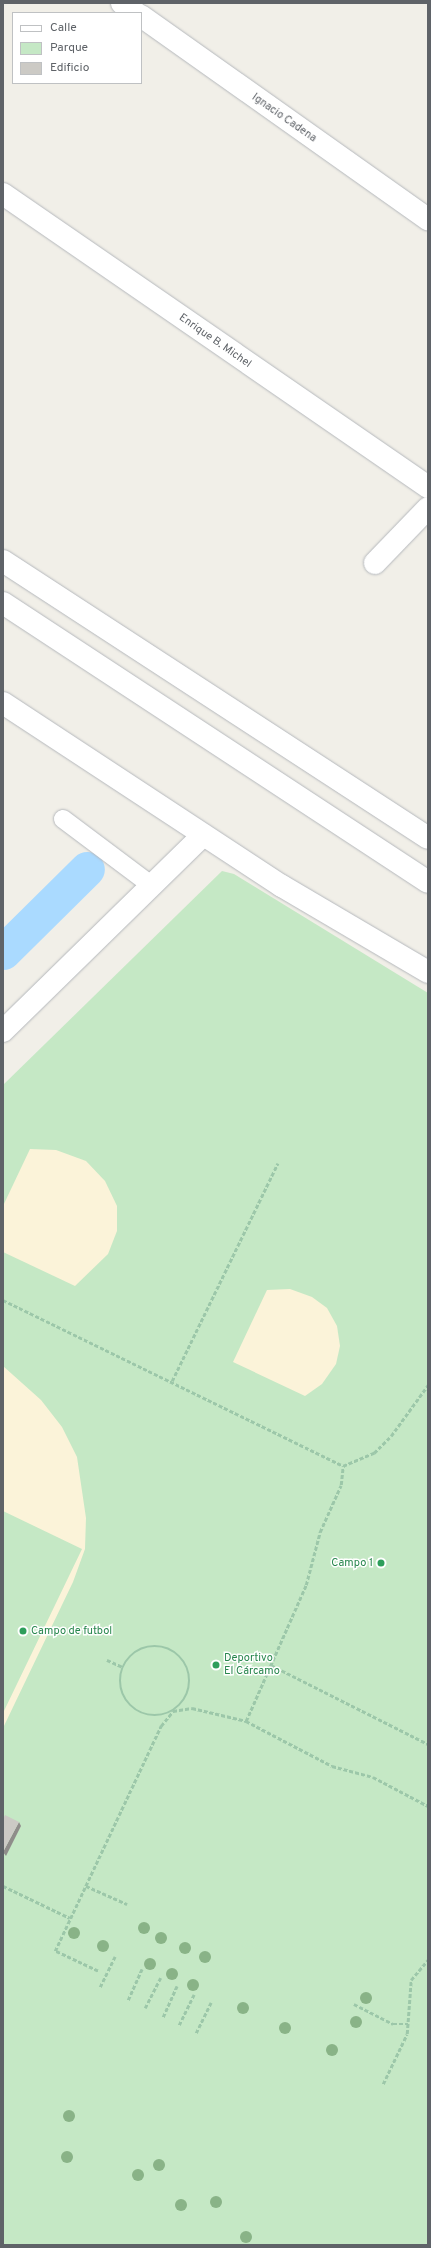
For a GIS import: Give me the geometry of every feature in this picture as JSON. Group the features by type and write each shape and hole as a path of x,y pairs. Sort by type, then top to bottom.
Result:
{"street":[{"path":"122,3 135,12"},
{"name":"Ignacio Cadena","path":"142,17 428,219"},
{"name":"Enrique B. Michel","path":"3,194 428,488"},
{"path":"375,563 424,518"},
{"path":"3,561 428,838"},
{"path":"3,603 428,882"},
{"path":"3,703 203,835 428,972"},
{"path":"3,1031 203,835"}],"lane":[{"path":"63,819 151,885"}],"path":[{"path":"172,1381 278,1163"},
{"path":"3,1300 172,1381 343,1466 374,1453 392,1436 428,1385"},
{"path":"246,1721 306,1585 318,1538 341,1485 343,1466"},
{"path":"98,1971 55,1951 161,1726 173,1711 182,1704 191,1681 183,1659 174,1651 153,1645 142,1648 132,1654 123,1667 120,1684 129,1705 150,1716 173,1711 192,1708 246,1721 332,1766 373,1778 428,1806"},
{"path":"107,1660 123,1667"},
{"path":"271,1665 428,1744"},
{"path":"3,1886 70,1918"},
{"path":"86,1886 127,1904"},
{"path":"100,1987 116,1956"},
{"path":"383,2084 404,2042 408,2024 411,1980 428,1960"},
{"path":"128,2000 142,1969"},
{"path":"145,2008 160,1978"},
{"path":"163,2017 177,1986"},
{"path":"179,2025 194,1994"},
{"path":"196,2033 211,2002"},
{"path":"354,2004 393,2024 408,2024"}],"green space":[{"name":"Deportivo El Cárcamo","path":"222,871 234,874 428,993 428,2245 3,2245 3,1085"}],"sand":[{"path":"30,1149 56,1150 86,1161 105,1181 117,1206 117,1231 108,1254 75,1286 3,1252 3,1206"},
{"path":"290,1289 312,1297 327,1308 337,1326 340,1346 336,1364 322,1384 305,1396 233,1362 267,1290"},
{"path":"3,1366 41,1400 62,1427 77,1457 86,1518 85,1549 73,1582 3,1728 3,1713 82,1549 3,1511"}],"building":[{"path":"5,1815 19,1822 3,1852 3,1819"}],"waterway":[{"path":"3,952 87,869"}],"place":[{"name":"Campo 1","path":"381,1563"},
{"name":"Campo de futbol","path":"23,1631"},
{"name":"Deportivo El Cárcamo","path":"216,1665"}]}
